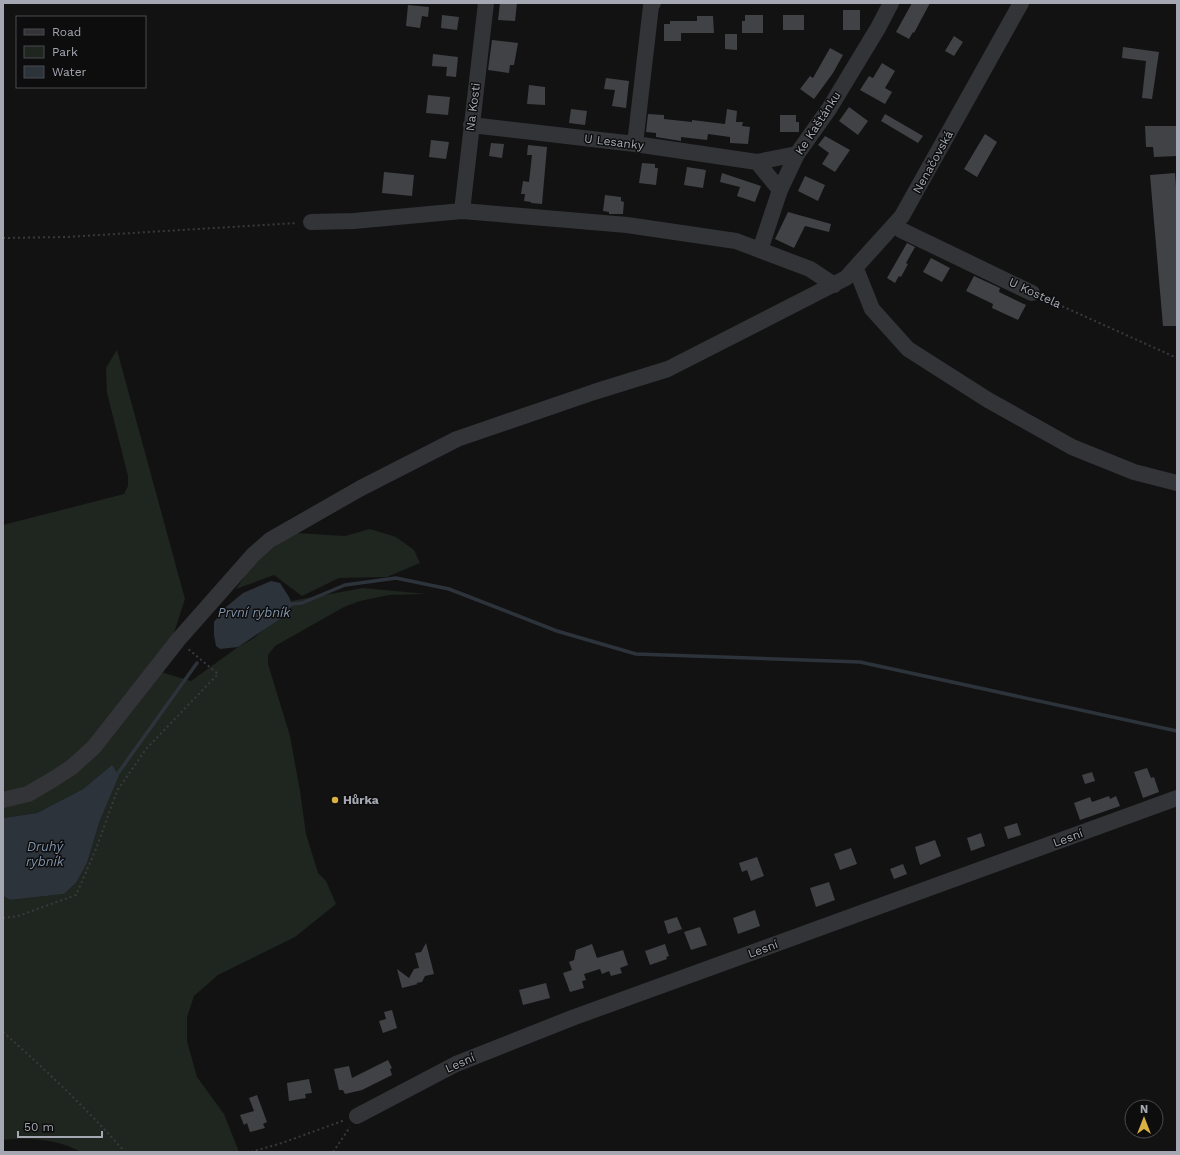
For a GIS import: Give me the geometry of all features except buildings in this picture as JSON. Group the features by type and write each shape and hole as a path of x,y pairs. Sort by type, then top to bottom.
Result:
{"street":[{"name":"Na Kosti","path":"462,212 486,3"},
{"path":"635,144 651,6 653,3"},
{"name":"Ke Kaštánku","path":"760,250 780,190 797,154 829,109 878,28 891,3"},
{"name":"Nenačovská","path":"3,800 28,794 72,767 88,752 178,640 253,555 270,540 361,488 457,439 594,392 668,369 846,278 856,269 902,216 1021,3"},
{"name":"U Lesanky","path":"471,125 635,144 757,162 797,154"},
{"path":"757,162 780,190"},
{"path":"311,222 361,220 462,212 627,225 736,242 810,269 834,285"},
{"name":"U Kostela","path":"896,224 901,230 1032,293"},
{"path":"856,269 872,309 908,349 988,400 1072,446 1134,472 1177,483"},
{"name":"Lesní","path":"357,1116 456,1064 572,1018 1177,798"}],"path":[{"path":"3,238 66,237 311,222"},
{"name":"U Kostela","path":"1032,293 1177,358"},
{"path":"3,918 18,916 76,895 96,849 117,791 146,749 218,674 178,640"},
{"path":"3,1032 44,1068 93,1116 125,1152"},
{"path":"251,1152 282,1143 357,1116"},
{"path":"333,1152 357,1116"}],"green space":[{"path":"118,348 117,350 185,599 173,636 89,742 68,761 26,788 3,793 3,525 124,494 128,486 128,476 107,393 106,368"},
{"path":"370,529 396,537 414,550 420,563 387,577 339,578 302,596 274,575 236,589 252,566 277,545 297,533 345,536"},
{"path":"363,588 427,594 389,595 360,601 344,607 275,646 268,655 268,664 290,736 306,834 318,873 326,881 336,904 295,937 218,975 194,996 187,1017 187,1041 197,1077 224,1114 239,1152 81,1152 62,1144 43,1140 3,1140 3,896 10,900 64,894 76,883 87,863 99,823 118,778 118,774 111,766 83,789 37,813 3,818 3,807 31,800 161,672 191,681 238,647 254,638 292,604 291,601"}],"water":[{"name":"První rybník","path":"271,581 280,583 289,597 292,604 286,615 238,647 220,649 216,646 214,622 226,607 243,593"},
{"name":"Druhý rybník","path":"112,765 118,774 118,778 99,823 87,863 76,883 64,894 10,900 3,896 3,818 37,813 83,789"}],"waterway":[{"path":"289,606 292,604 302,603 345,585 396,578 449,589 557,631 636,654 860,662 1177,731"},
{"path":"116,776 197,663"}],"place":[{"name":"Hůrka","path":"335,800"}]}
